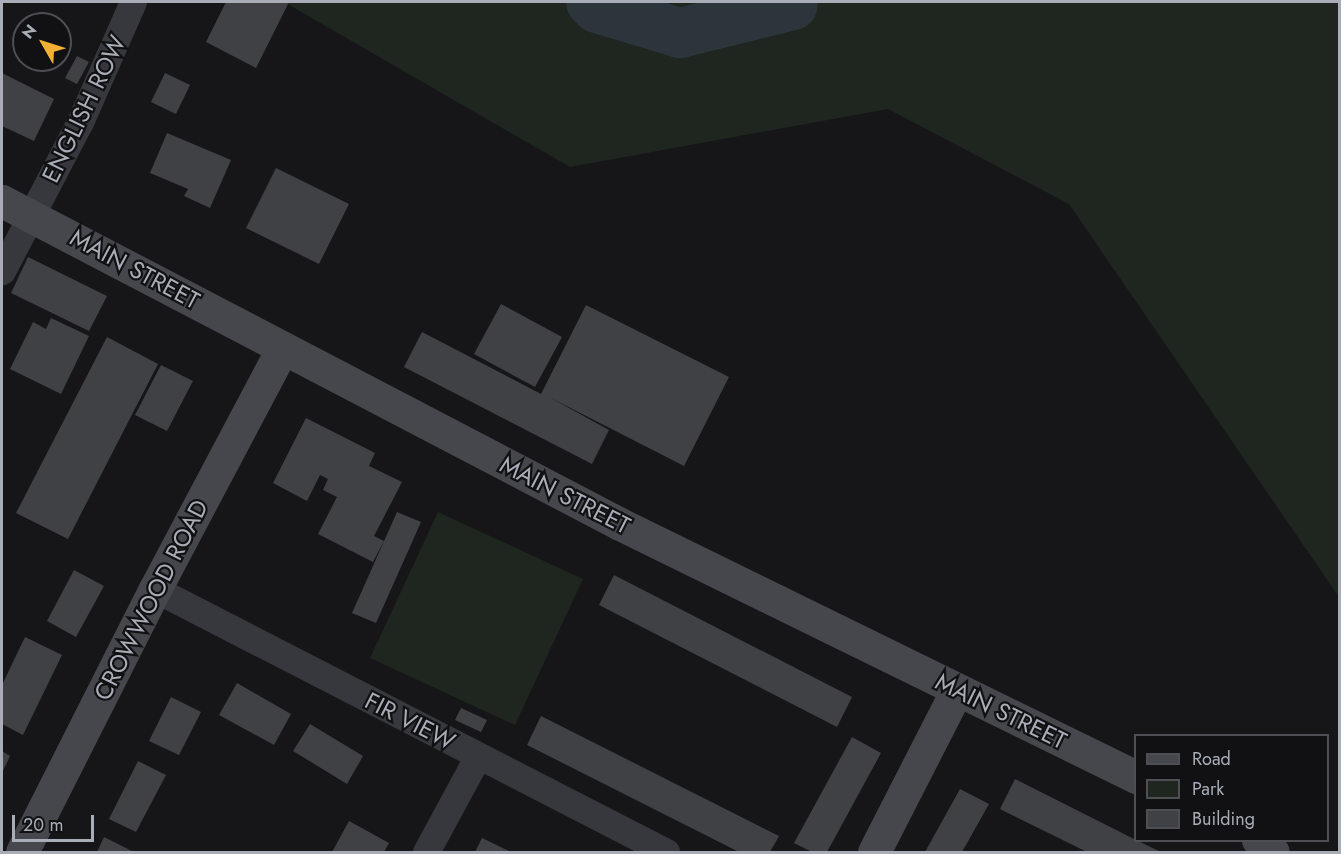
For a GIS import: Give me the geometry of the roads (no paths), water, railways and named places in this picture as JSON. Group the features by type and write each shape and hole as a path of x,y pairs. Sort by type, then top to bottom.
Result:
{"main road":[{"name":"MAIN STREET","path":"2,201 620,524 1134,776"},
{"name":"CROWWOOD ROAD","path":"22,852 155,589 282,349"},
{"path":"874,852 957,690"},
{"path":"1260,842 1273,852"}],"street":[{"name":"ENGLISH ROW","path":"2,271 80,122 133,2"},
{"name":"FIR VIEW","path":"155,589 666,852"},
{"path":"426,852 478,756"}],"waterway":[{"path":"591,2 597,8 680,33 793,5"}]}
